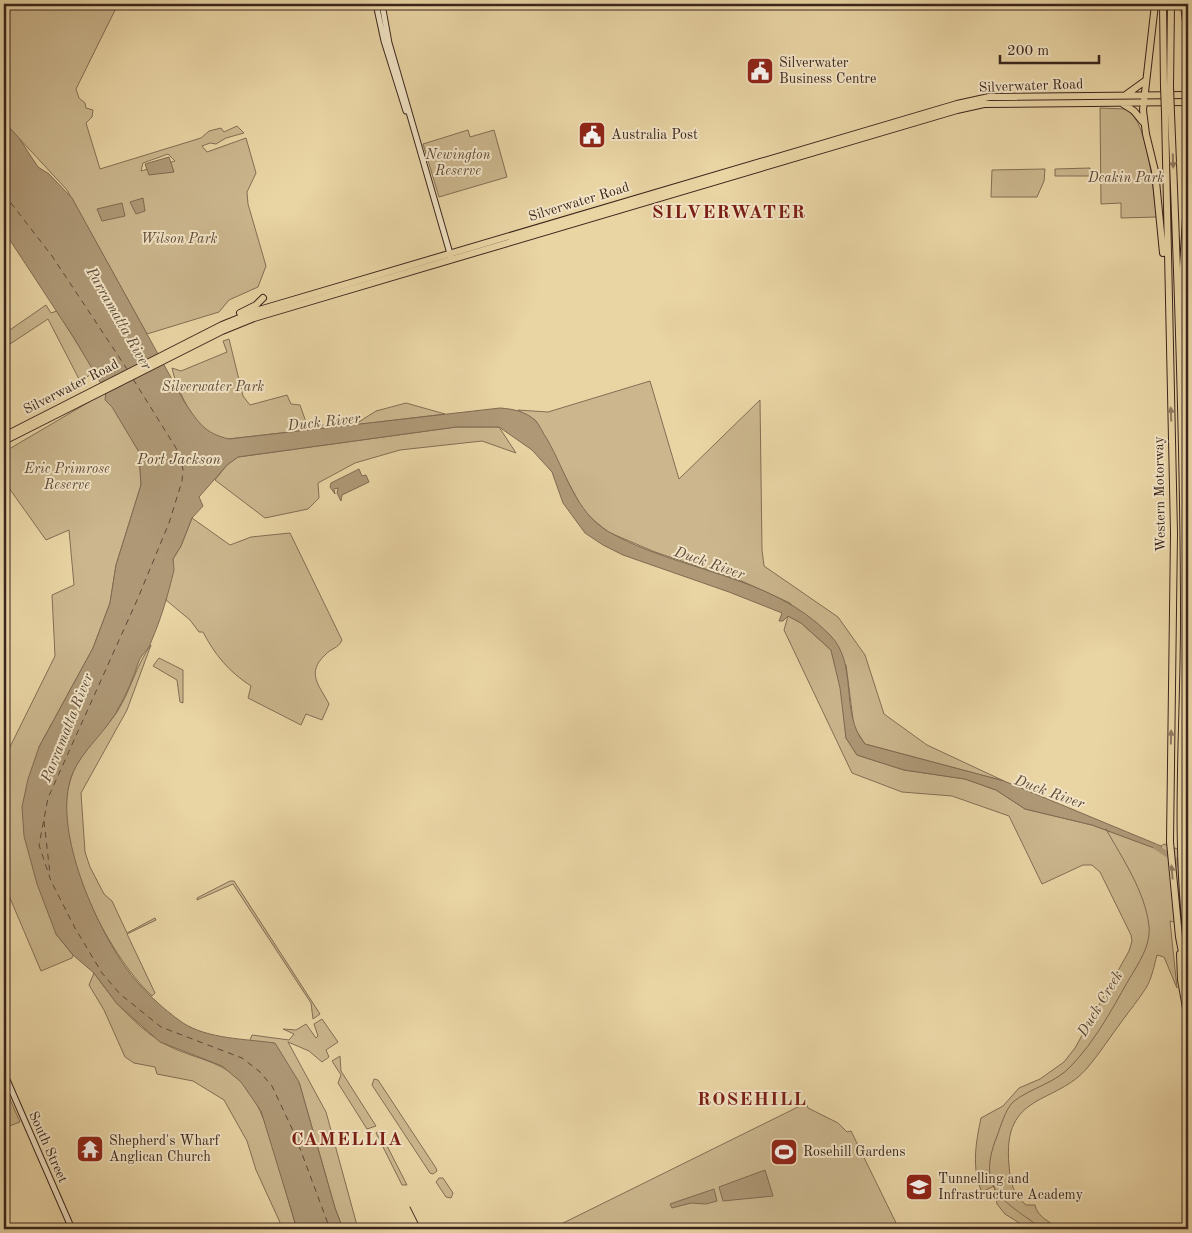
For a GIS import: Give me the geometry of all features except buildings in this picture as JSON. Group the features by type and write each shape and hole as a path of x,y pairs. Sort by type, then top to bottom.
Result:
{"highway":[{"path":"1155,4 1143,103 1144,123 1155,171 1167,279"},
{"name":"Western Motorway","path":"1163,4 1183,465 1184,622 1180,836 1188,946"},
{"name":"Western Motorway","path":"1167,86 1171,4"},
{"path":"1184,4 1188,35"},
{"path":"1119,96 1135,91 1146,81"},
{"name":"Silverwater Road","path":"4,436 222,328 970,101 989,97 1188,95"},
{"name":"Silverwater Road","path":"451,257 974,106 1188,102"},
{"path":"1123,103 1134,111 1144,123"},
{"name":"Western Motorway","path":"1168,113 1167,279 1174,533 1170,786 1172,871 1188,983"},
{"path":"1183,465 1185,438 1183,268 1188,188"},
{"path":"222,328 256,305 263,298"},
{"name":"Silverwater Road","path":"4,441 89,395"},
{"name":"Western Motorway","path":"1186,916 1188,927"},
{"path":"1180,937 1181,980 1188,1019"}],"main road":[{"path":"376,4 389,59 409,116"},
{"path":"382,4 386,33 451,257"},
{"name":"South Street","path":"4,1073 72,1229"}],"green space":[{"name":"Wilson Park","path":"4,4 118,4 76,89 79,98 85,103 86,108 93,110 92,117 86,123 100,169 201,138 209,131 221,128 224,132 237,126 244,133 226,138 216,144 210,143 202,146 207,152 246,138 256,173 247,192 248,204 266,266 258,287 229,300 219,312 147,334 67,190 4,122","holes":["168,154 175,161 141,171 143,163"]},
{"name":"Deakin Park","path":"1100,108 1126,109 1134,117 1140,128 1149,158 1157,217 1121,218 1121,203 1101,204"},
{"name":"Newington Reserve","path":"468,130 470,137 494,130 507,177 439,197 423,144"},
{"path":"1090,168 1091,176 1055,176 1055,169"},
{"path":"1045,169 1044,181 1037,197 991,197 992,170"},
{"path":"46,305 51,313 57,311 95,372 80,381 48,319 4,348 4,334"},
{"name":"Silverwater Park","path":"229,339 243,396 250,405 287,395 291,404 300,405 306,422 334,427 228,439 216,437 206,431 187,406 177,385 172,368 181,371 227,352 223,341"},
{"path":"650,381 679,479 760,400 762,550 764,566 838,617 865,655 884,714 927,745 1004,781 865,744 854,727 846,665 790,603 744,582 655,552 608,532 584,512 536,421 518,410 548,412"},
{"name":"Eric Primrose Reserve","path":"106,392 106,401 112,406 139,452 141,485 116,565 110,603 93,648 39,747 56,934 73,955 72,958 41,971 4,884 4,759 55,656 52,595 74,585 69,530 46,540 4,481 4,452"},
{"path":"406,403 445,414 354,425 376,411"},
{"path":"456,427 499,427 516,453 482,441 400,450 355,463 318,483 319,498 308,509 265,518 215,480 227,465 238,457"},
{"path":"192,518 230,545 251,537 290,533 342,640 319,661 316,668 315,673 318,685 329,704 322,720 306,714 301,725 248,698 251,686 223,662 203,632 199,632 190,620 166,600 173,559 181,546"},
{"path":"788,616 801,623 831,650 841,688 846,738 857,755 904,770 965,779 996,790 1025,809 1092,825 1161,850 1161,846 1164,844 1188,853 1188,926 1170,921 1177,988 1164,957 1157,955 1146,988 1088,1067 1075,1079 1022,1112 1014,1124 1009,1141 1009,1171 1013,1187 1026,1205 1035,1205 1041,1216 1061,1229 1029,1229 1005,1214 997,1204 994,1186 982,1192 976,1174 976,1146 981,1118 1003,1106 1019,1088 1040,1079 1064,1062 1075,1048 1129,951 1132,941 1131,935 1100,872 1092,865 1083,865 1042,884 1009,816 952,796 902,792 852,773 784,630"},
{"path":"151,645 127,710 81,793 85,852 90,867 104,894 112,901 127,933 155,918 156,920 127,934 155,993 152,996 135,977 118,953 101,926 87,896 68,835 66,806 73,771 90,745 117,712 141,661"},
{"path":"159,658 183,670 183,703 180,702 177,680 153,666"},
{"path":"230,881 234,881 320,1014 313,1019 311,1003 233,884 197,900 197,898"},
{"path":"94,973 124,1010 150,1034 170,1047 222,1067 241,1081 251,1094 268,1130 297,1229 283,1229 256,1170 247,1141 224,1100 193,1081 157,1074 155,1067 134,1063 125,1057 104,1010 89,985"},
{"path":"322,1019 338,1042 326,1050 329,1057 322,1062 309,1051 288,1042 326,1112 358,1229 343,1229 335,1208 299,1082 250,1040 252,1035 289,1040 294,1034 283,1029 296,1030 306,1024 316,1038 318,1036 314,1024"},
{"path":"340,1056 341,1071 376,1126 367,1129 338,1083 341,1075 332,1061"},
{"path":"374,1079 378,1080 436,1168 437,1171 433,1174 430,1173 372,1085"},
{"path":"4,1086 20,1122 4,1128"},
{"name":"Rosehill Gardens","path":"806,1103 808,1108 838,1123 847,1132 851,1131 899,1229 551,1229"},
{"path":"379,1131 407,1185 402,1185 376,1133"},
{"path":"439,1178 443,1178 453,1193 451,1198 446,1197 436,1182"}],"water":[{"name":"Port Jackson","path":"4,122 19,138 38,167 49,174 72,198 185,403 198,422 214,434 229,439 500,408 523,413 531,417 538,424 579,502 597,524 636,545 753,586 780,599 806,615 830,635 839,647 844,660 853,718 857,732 865,744 1004,781 1161,846 1162,851 1092,825 1025,809 996,790 965,779 904,770 857,755 846,738 840,688 831,650 801,623 788,616 783,621 779,621 782,613 729,592 623,555 585,533 563,503 552,472 532,450 499,427 456,427 238,457 227,465 199,497 203,506 192,518 181,546 173,559 174,570 169,589 150,645 139,661 121,703 106,727 79,762 70,781 67,802 68,826 81,878 102,928 114,950 138,983 152,998 183,1023 193,1028 228,1038 275,1043 299,1082 335,1208 343,1229 297,1229 261,1111 241,1082 222,1066 160,1042 117,1004 94,973 73,955 56,934 37,884 24,836 22,807 28,779 39,747 93,648 110,603 116,565 141,485 139,452 112,407 105,400 106,392 74,338 4,231"},
{"path":"169,157 174,172 149,175 145,164"},
{"path":"143,198 145,211 136,214 130,202"},
{"path":"122,203 125,216 102,221 97,209"},
{"path":"359,469 362,476 366,475 369,482 342,495 341,501 337,493 338,488 334,489 335,494 330,487 331,483"},
{"path":"765,1170 773,1196 723,1201 719,1187"},
{"path":"714,1189 717,1201 706,1204 691,1203 672,1208 670,1204"}],"waterway":[{"name":"Duck Creek","path":"1042,1229 997,1193 992,1182 990,1170 991,1155 1010,1105 1020,1097 1058,1077 1080,1056 1109,1014 1146,948 1149,926 1143,900 1132,875 1106,829"},
{"name":"Duck River","path":"1156,847 1174,859 1188,876"}],"ferry route":[{"path":"4,194 52,256 127,369"},
{"path":"133,379 176,448 183,469 182,481 169,523 138,598 48,798 39,845 51,881 75,928 102,973 120,994 161,1027 242,1058 259,1071 272,1086 295,1135 330,1229"},
{"path":"44,821 50,874"}],"tram line":[{"path":"410,1207 421,1229"}],"place":[{"name":"Silverwater Business Centre","path":"760,71"},
{"name":"Australia Post","path":"592,135"},
{"name":"Shepherd's Wharf Anglican Church","path":"90,1149"},
{"name":"Rosehill Gardens","path":"784,1152"},
{"name":"Tunnelling and Infrastructure Academy","path":"919,1187"}],"district":[{"name":"SILVERWATER","path":"729,213"},
{"name":"ROSEHILL","path":"752,1100"},
{"name":"CAMELLIA","path":"347,1140"}],"water label":[{"name":"Parramatta River","path":"118,319"},
{"name":"Parramatta River","path":"68,728"}]}
